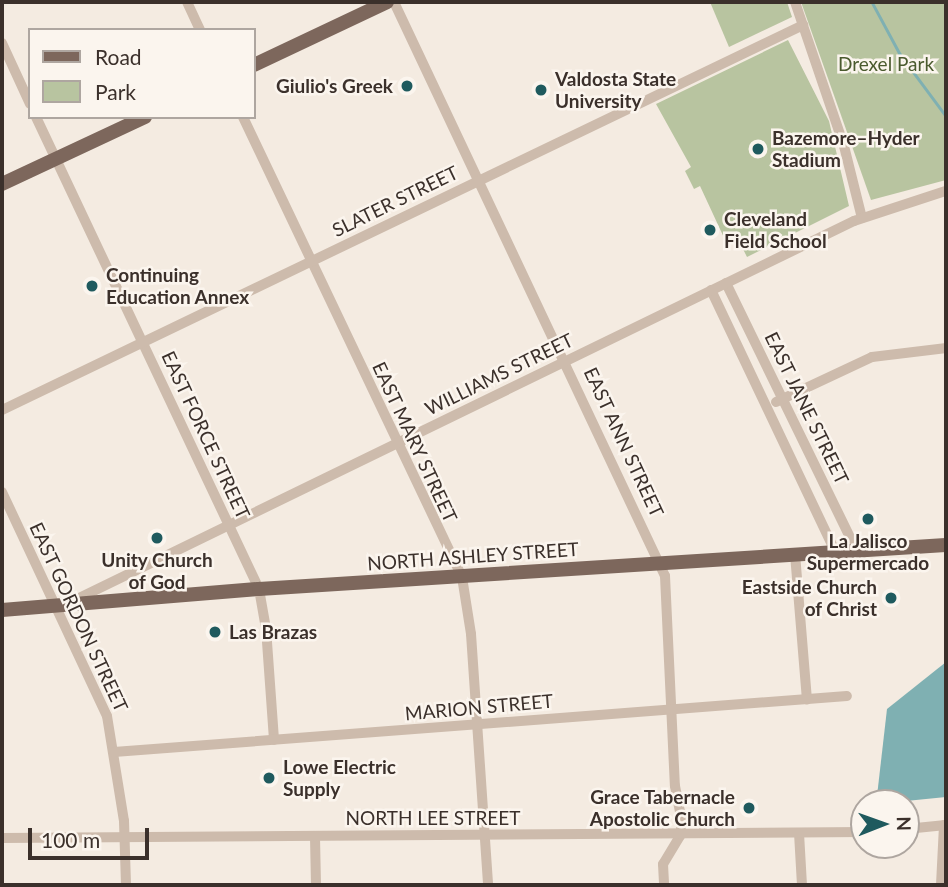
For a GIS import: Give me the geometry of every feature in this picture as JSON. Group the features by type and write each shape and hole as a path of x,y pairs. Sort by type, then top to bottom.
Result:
{"main road":[{"path":"256,64 387,2"},
{"path":"2,184 141,119"},
{"name":"NORTH ASHLEY STREET","path":"2,610 73,601 946,545"}],"street":[{"path":"187,2 199,28"},
{"name":"EAST ANN STREET","path":"394,2 567,361 661,564 674,708 680,836"},
{"path":"795,2 862,218"},
{"name":"SLATER STREET","path":"2,410 803,25"},
{"path":"2,43 28,100"},
{"name":"EAST FORCE STREET","path":"37,119 259,589 266,628 274,740"},
{"name":"EAST MARY STREET","path":"244,119 462,577 477,726 488,885"},
{"name":"WILLIAMS STREET","path":"73,601 862,218 946,191"},
{"name":"EAST JANE STREET","path":"726,283 856,550"},
{"name":"EAST JANE STREET","path":"711,290 835,551"},
{"path":"767,406 872,357 946,348"},
{"name":"EAST GORDON STREET","path":"2,492 107,716 126,837 126,885"},
{"path":"795,554 807,700"},
{"name":"MARION STREET","path":"114,752 847,696"},
{"path":"920,828 945,825 941,885"},
{"path":"799,832 802,885"},
{"name":"NORTH LEE STREET","path":"2,838 680,836 850,832"},
{"path":"315,836 316,885"},
{"path":"664,885 663,864 680,836"}],"green space":[{"path":"710,2 787,2 792,17 729,47"},
{"name":"Drexel Park","path":"801,2 946,2 946,180 871,200"},
{"name":"Bazemore–Hyder Stadium","path":"788,40 829,121 849,206 747,257 741,245 726,242 700,186 694,189 685,171 691,167 656,104"}],"water":[{"path":"946,662 946,797 920,800 920,789 878,789 887,709"}],"waterway":[{"path":"872,2 900,54 946,116"}],"place":[{"name":"Giulio's Greek","path":"407,86"},
{"name":"Valdosta State University","path":"541,90"},
{"name":"Bazemore–Hyder Stadium","path":"758,149"},
{"name":"Cleveland Field School","path":"710,230"},
{"name":"Continuing Education Annex","path":"92,286"},
{"name":"La Jalisco Supermercado","path":"868,519"},
{"name":"Unity Church of God","path":"157,538"},
{"name":"Eastside Church of Christ","path":"891,598"},
{"name":"Las Brazas","path":"215,632"},
{"name":"Lowe Electric Supply","path":"269,778"},
{"name":"Grace Tabernacle Apostolic Church","path":"749,808"}]}
